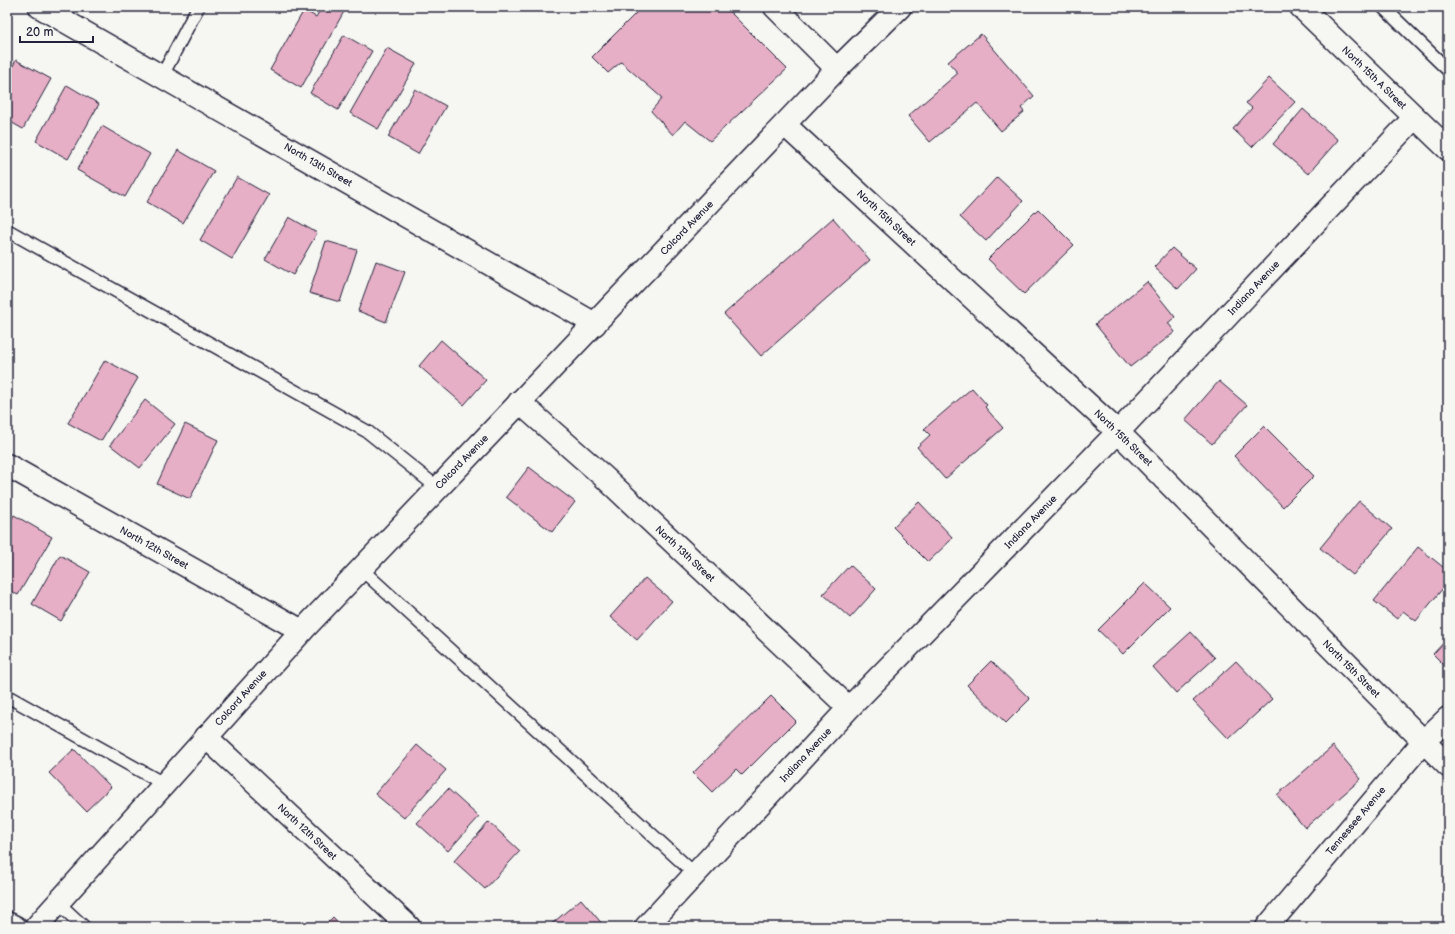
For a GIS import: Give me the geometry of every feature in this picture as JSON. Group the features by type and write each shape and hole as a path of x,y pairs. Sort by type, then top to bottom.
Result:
{"street":[{"name":"North 13th Street","path":"40,7 595,324"},
{"path":"775,7 837,69"},
{"name":"Colcord Avenue","path":"36,927 302,631 837,69 900,7"},
{"name":"North 15th A Street","path":"1301,7 1448,149"},
{"name":"Indiana Avenue","path":"646,927 849,708 1118,432 1415,117"},
{"name":"North 15th Street","path":"785,125 1118,432 1448,766"},
{"name":"North 13th Street","path":"519,402 604,477 849,708"},
{"name":"North 12th Street","path":"7,465 302,631"},
{"name":"Tennessee Avenue","path":"1267,927 1423,742 1448,718"},
{"name":"North 12th Street","path":"206,737 409,927"},
{"path":"7,923 15,927"}],"lane":[{"path":"162,76 198,7"},
{"path":"1383,7 1448,70"},
{"path":"7,230 368,432 438,488"},
{"path":"361,569 696,874"},
{"path":"7,696 164,784"},
{"path":"58,903 84,927"}],"building":[{"path":"322,7 346,8 301,88 270,70 304,10 316,17"},
{"path":"642,7 725,7 787,69 710,141 685,121 673,135 651,111 662,98 621,62 608,73 592,57"},
{"path":"981,34 1034,96 1021,108 1024,112 1001,131 977,103 930,142 908,116 958,73 948,62"},
{"path":"344,35 372,51 338,110 310,93"},
{"path":"387,48 416,64 378,129 350,113"},
{"path":"16,60 51,79 23,129 7,120 7,77"},
{"path":"1269,78 1295,102 1252,147 1233,129 1252,108 1246,103"},
{"path":"67,85 99,104 68,159 36,141"},
{"path":"415,89 446,106 418,154 388,137"},
{"path":"1303,109 1338,140 1308,174 1273,144"},
{"path":"102,126 150,154 125,197 77,170"},
{"path":"178,150 214,171 183,223 147,202"},
{"path":"237,177 269,195 232,259 200,240"},
{"path":"997,177 1023,201 986,241 960,217"},
{"path":"1038,209 1074,245 1024,294 988,259"},
{"path":"289,217 317,233 293,275 265,259"},
{"path":"833,218 870,260 761,356 724,314"},
{"path":"326,241 357,250 340,302 309,293"},
{"path":"1172,248 1196,269 1178,289 1154,267"},
{"path":"376,261 405,272 386,322 358,311"},
{"path":"1147,282 1175,317 1168,323 1175,332 1130,367 1095,324"},
{"path":"441,340 486,380 464,405 419,366"},
{"path":"105,360 138,378 101,441 68,423"},
{"path":"1219,381 1247,405 1212,444 1185,420"},
{"path":"972,388 987,405 985,407 1003,428 945,479 917,447 930,435 924,429"},
{"path":"145,400 175,424 140,468 110,445"},
{"path":"185,424 218,440 190,499 157,484"},
{"path":"1264,426 1314,476 1283,507 1234,456"},
{"path":"529,467 575,502 552,532 506,497"},
{"path":"1359,501 1392,529 1353,575 1320,548"},
{"path":"919,502 953,538 928,562 893,527"},
{"path":"14,515 52,537 18,595 7,589 7,527"},
{"path":"1418,547 1448,571 1448,582 1416,621 1403,611 1397,619 1374,601"},
{"path":"60,555 90,572 61,621 32,604"},
{"path":"850,565 876,589 850,618 823,594"},
{"path":"645,578 672,601 637,640 610,617"},
{"path":"1145,583 1170,607 1123,654 1098,630"},
{"path":"1191,632 1215,658 1176,693 1153,667"},
{"path":"1448,638 1448,669 1433,654"},
{"path":"991,661 1030,699 1006,723 967,685"},
{"path":"1236,661 1272,699 1229,739 1193,701"},
{"path":"771,696 796,721 742,775 736,769 712,792 693,773"},
{"path":"417,745 446,770 404,818 375,794"},
{"path":"1333,746 1361,779 1305,828 1277,795"},
{"path":"74,749 111,787 86,811 49,773"},
{"path":"448,789 479,817 448,851 417,823"},
{"path":"489,822 520,851 485,889 454,861"},
{"path":"581,899 604,926 548,927"},
{"path":"333,917 342,927 323,927"}]}
